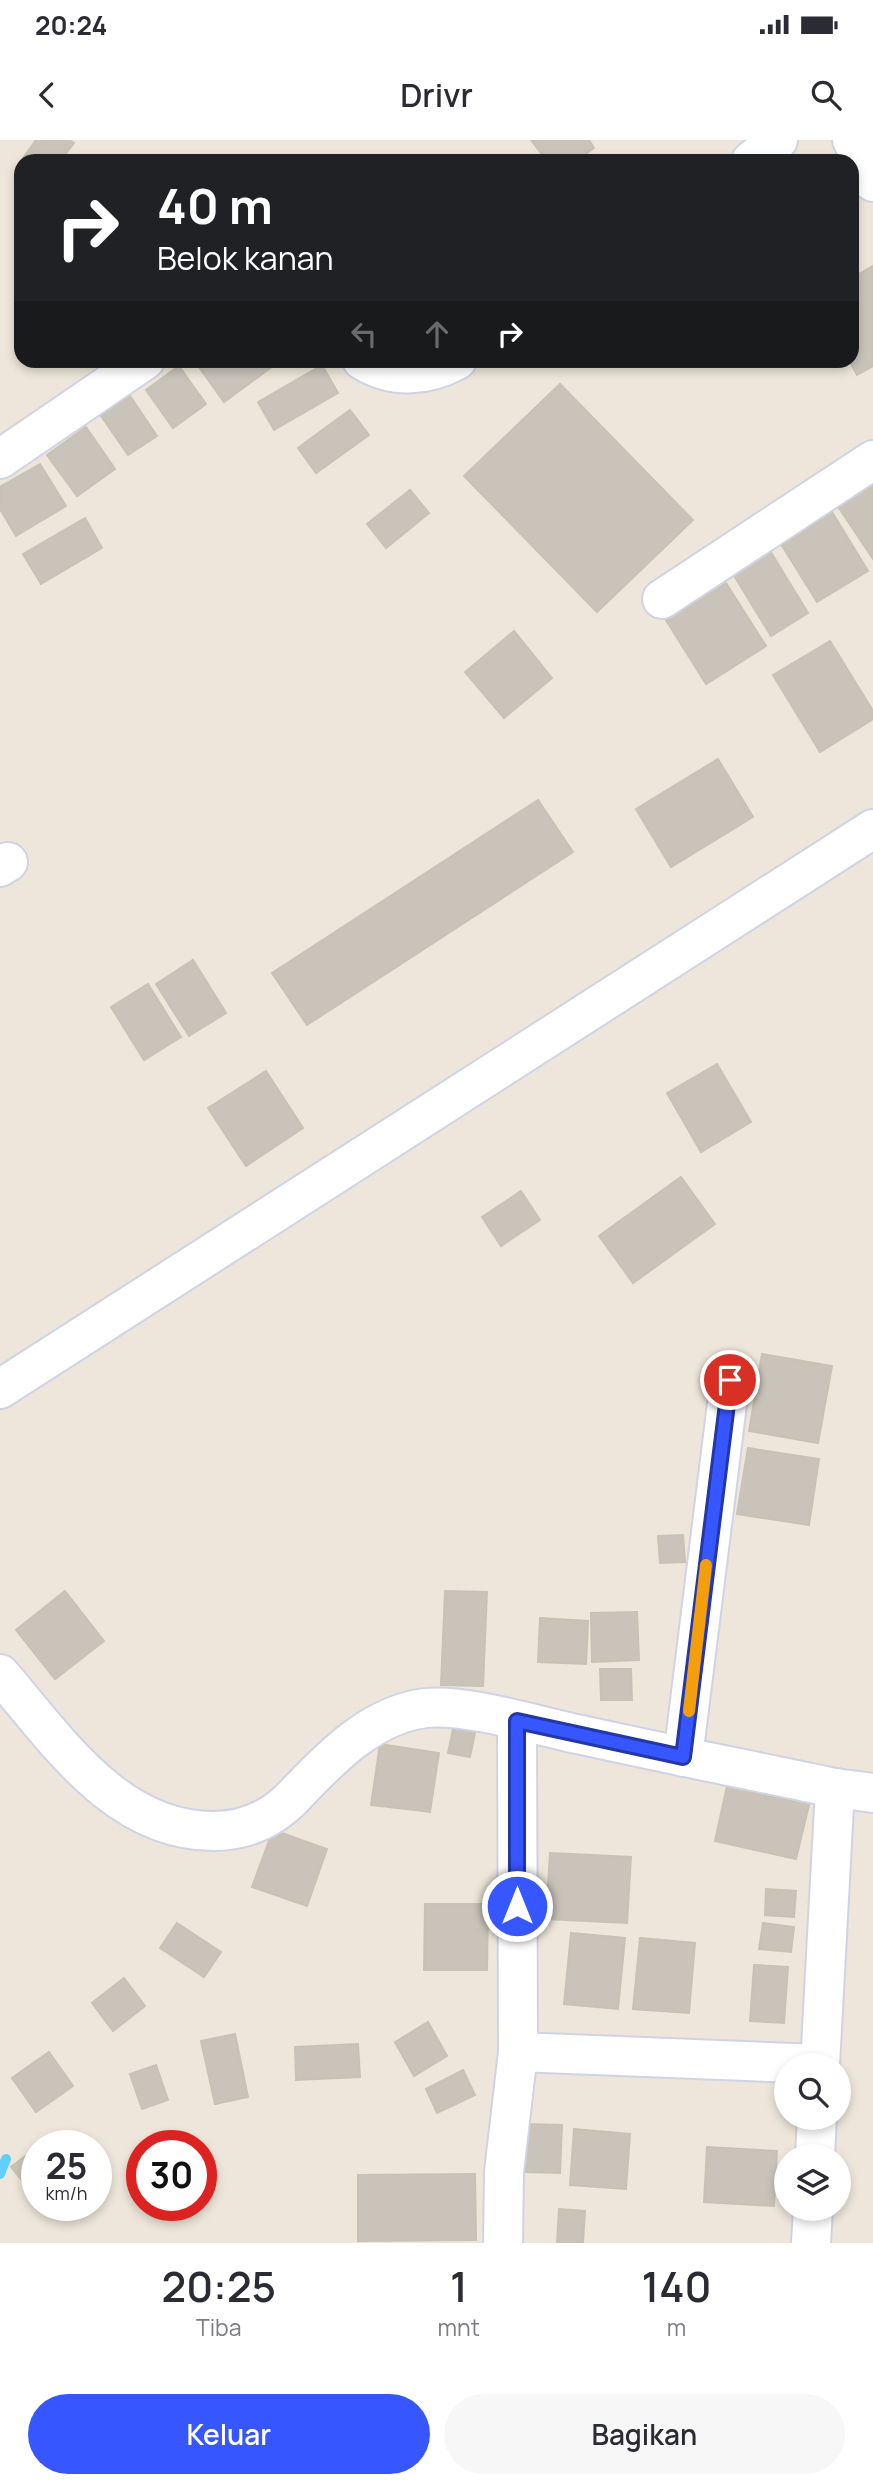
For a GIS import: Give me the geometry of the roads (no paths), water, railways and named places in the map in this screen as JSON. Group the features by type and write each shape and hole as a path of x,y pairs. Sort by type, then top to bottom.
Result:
{"street":[{"path":"760,154 778,140"},
{"path":"852,140 873,182"},
{"path":"0,459 133,368"},
{"path":"377,368 389,374 414,374 432,368"},
{"path":"662,599 873,460"},
{"path":"0,1389 873,829"},
{"path":"683,1757 730,1380"},
{"path":"0,1674 82,1769 119,1800 154,1821 191,1831 229,1831 275,1814 338,1752 399,1714 427,1708 517,1721 835,1788 873,1793"},
{"path":"502,2243 504,2172 518,2052 517,1721"},
{"path":"821,2053 835,1788"},
{"path":"518,2052 774,2063"},
{"path":"811,2243 812,2221"}],"waterway":[{"path":"0,2174 6,2159"}]}
